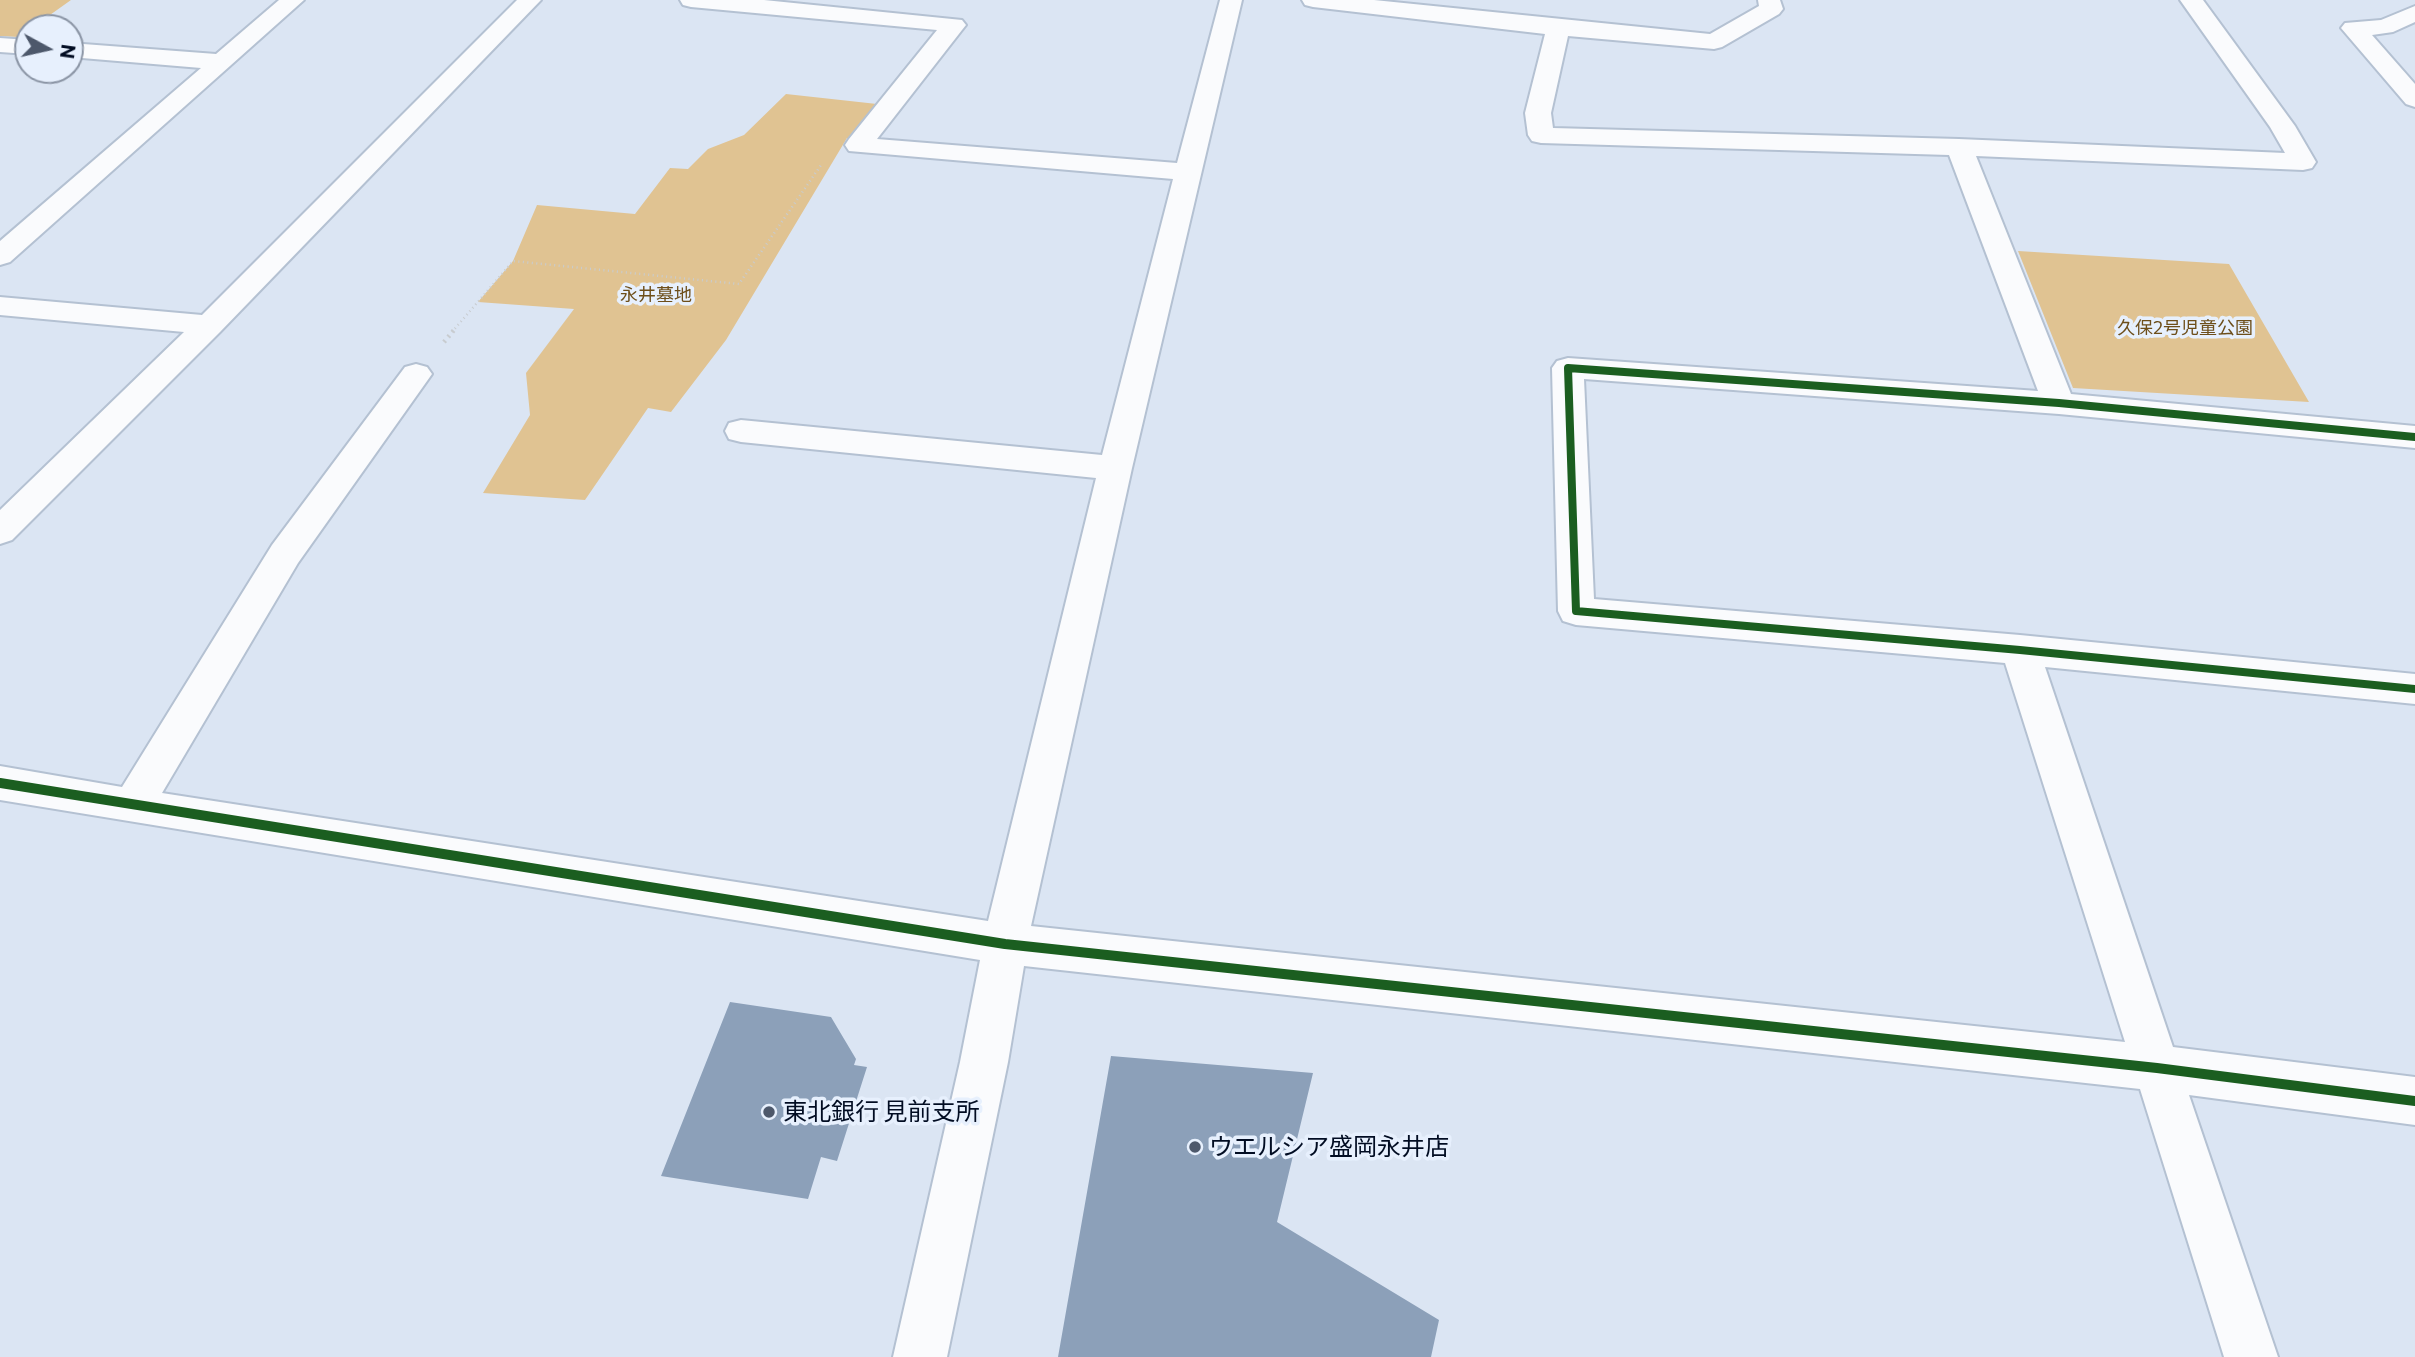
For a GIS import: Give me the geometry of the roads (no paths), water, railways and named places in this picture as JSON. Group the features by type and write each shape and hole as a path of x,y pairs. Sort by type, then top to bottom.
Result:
{"street":[{"path":"0,256 293,0"},
{"path":"0,531 209,325 530,0"},
{"path":"691,0 954,25 858,145 1189,172"},
{"path":"920,1357 984,1062 1005,944 1115,468 1231,0"},
{"path":"1313,0 1558,28 1714,42 1770,9 1769,0"},
{"path":"1558,28 1538,113 1541,135 1959,147 2303,162 2282,126 2191,0"},
{"path":"2415,13 2385,27 2353,28 2415,99"},
{"path":"84,51 223,62"},
{"path":"1959,147 2059,403"},
{"path":"0,306 209,325"},
{"path":"2415,437 2059,403 1568,368 1576,611 2020,650 2415,689"},
{"path":"132,806 285,554 416,374"},
{"path":"741,431 1115,468"},
{"path":"2020,650 2251,1357"},
{"path":"0,783 1005,944 2157,1068 2415,1101"}],"place":[{"name":"東北銀行 見前支所","path":"769,1112"},
{"name":"ウエルシア盛岡永井店","path":"1195,1147"}],"park label":[{"name":"永井墓地","path":"656,295"},
{"name":"久保2号児童公園","path":"2185,328"}]}
